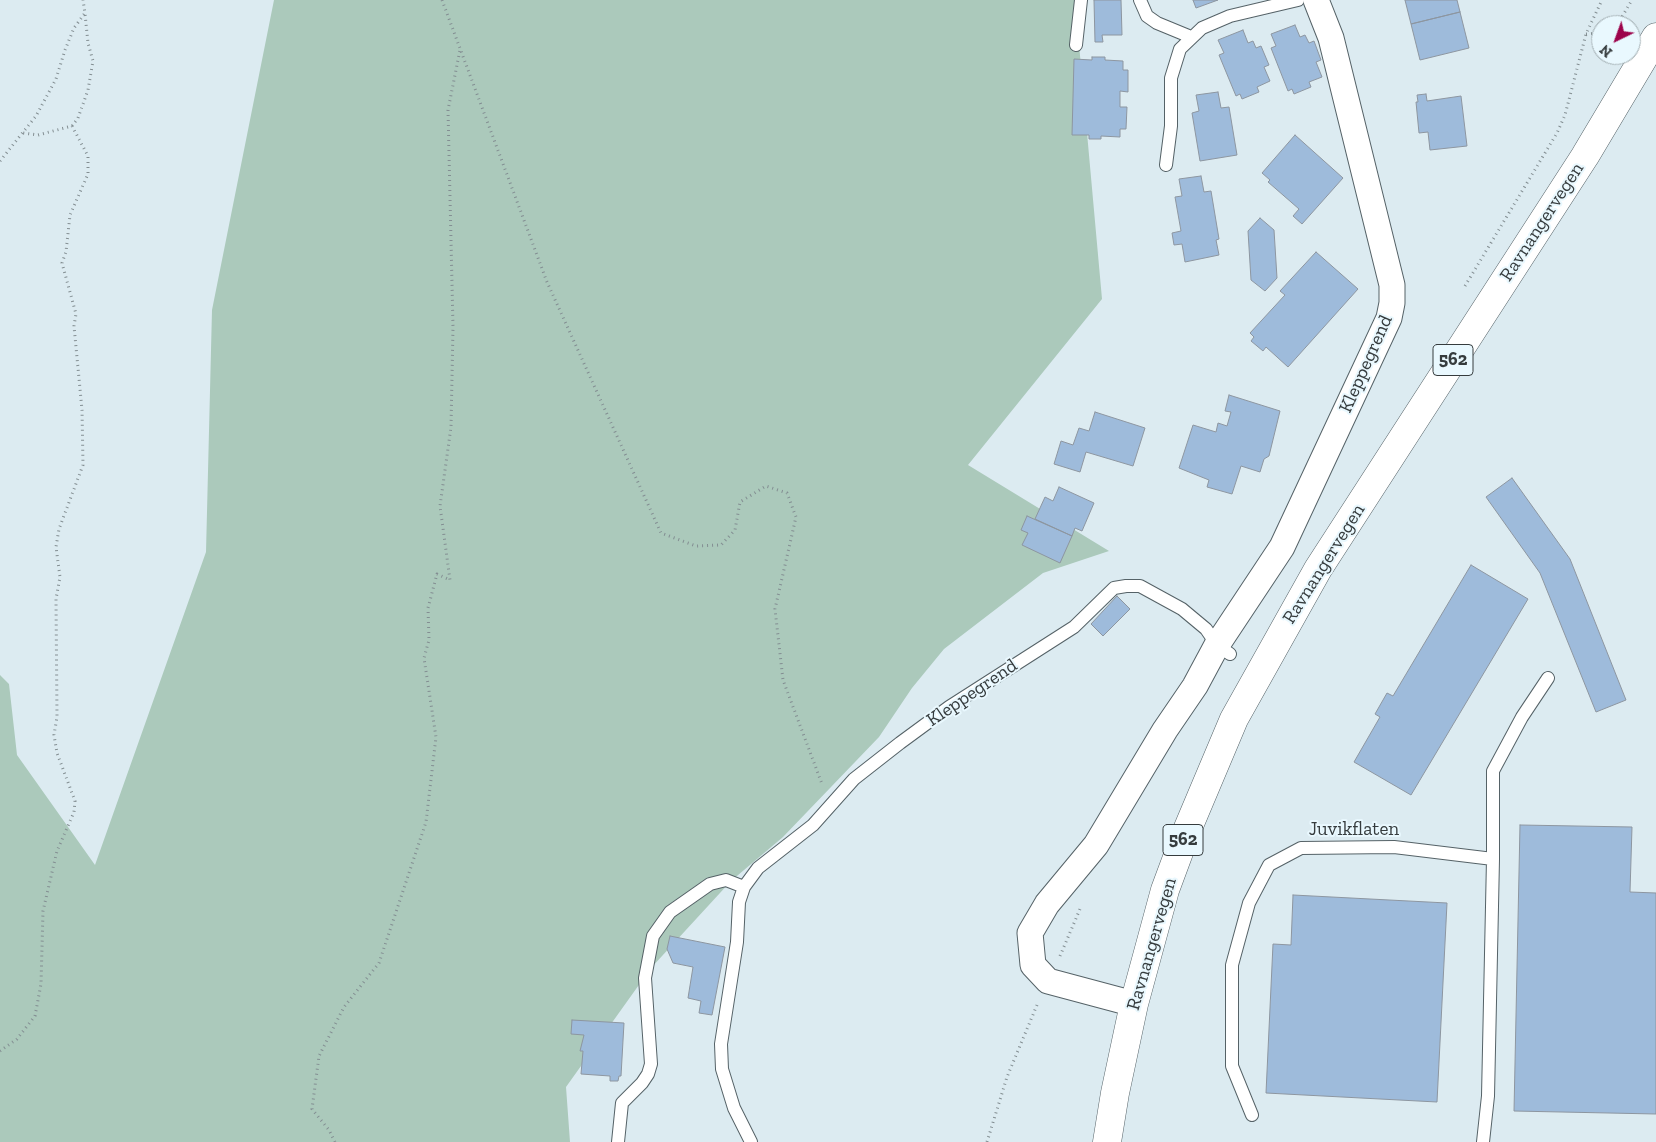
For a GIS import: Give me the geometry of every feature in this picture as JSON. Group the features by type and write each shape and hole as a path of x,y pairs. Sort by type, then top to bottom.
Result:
{"main road":[{"name":"Ravnangervegen","path":"1107,1142 1115,1093 1134,1004 1165,890 1211,770 1252,684 1318,568 1585,156 1656,37"}],"street":[{"name":"Kleppegrend","path":"1048,981 1033,965 1030,933 1047,904 1096,845 1165,730 1223,649 1282,547 1389,318 1392,303 1392,285 1331,38 1316,0"},
{"path":"1048,981 1134,1004"}],"lane":[{"path":"1076,46 1081,0"},
{"path":"1140,0 1147,16 1156,23 1191,37"},
{"path":"1166,165 1170,126 1171,78 1180,49 1202,28 1230,16 1298,0"},
{"name":"Kleppegrend","path":"751,1142 734,1108 722,1070 721,1044 737,942 739,902 744,887 758,868 814,825 854,779 950,707 1074,627 1114,588 1140,586 1182,609 1206,629 1223,649"},
{"path":"1483,1142 1488,1096 1493,771 1522,717 1548,678"},
{"name":"Juvikflaten","path":"1252,1115 1232,1066 1232,965 1249,903 1268,865 1301,848 1394,847 1493,859"},
{"path":"618,1142 622,1103 642,1083 648,1074 651,1064 645,978 653,936 670,912 710,884 726,880 744,887"}],"path":[{"path":"22,133 38,135 72,126 78,118 88,90 93,62 88,43 83,0"},
{"path":"442,0 547,282 660,533 696,546 721,545 736,530 740,502 766,486 787,493 796,517 775,609 783,680 830,806"},
{"path":"1461,292 1557,132 1565,115 1586,34 1602,0"},
{"path":"1622,15 1632,0"},
{"path":"0,161 36,116 56,79 74,28 85,13"},
{"path":"1586,34 1591,34"},
{"path":"335,1142 329,1130 312,1109 319,1056 344,1007 379,963 426,822 435,746 432,700 424,658 429,640 428,608 437,574 450,580 440,506 451,426 453,326 448,110 460,50"},
{"path":"0,1051 17,1039 35,1016 41,984 43,911 57,851 74,812 74,801 57,754 54,735 57,717 56,598 60,577 56,547 59,529 83,464 82,410 74,326 76,314 62,263 66,252 70,215 88,174 88,156 72,126"},
{"path":"987,1142 1007,1077 1082,905"}],"green space":[{"path":"274,0 1075,0 1102,299 968,465 1109,551 1043,573 944,649 912,688 879,737 783,837 731,881 651,968 566,1087 570,1142 0,1142 0,675 9,684 17,755 95,865 206,552 212,310"}],"building":[{"path":"1094,0 1121,0 1122,35 1102,35 1103,42 1095,42"},
{"path":"1193,0 1218,0 1196,8"},
{"path":"1405,0 1457,0 1460,12 1411,24"},
{"path":"1460,12 1469,48 1420,60 1411,24"},
{"path":"1295,25 1300,37 1305,35 1309,43 1314,41 1321,60 1316,62 1322,77 1309,82 1311,87 1294,94 1292,89 1288,91 1271,48 1276,46 1271,34"},
{"path":"1243,30 1248,43 1253,41 1256,48 1261,46 1269,65 1264,67 1270,81 1257,87 1259,92 1242,99 1240,94 1236,96 1219,55 1224,53 1218,40"},
{"path":"1092,57 1105,57 1105,60 1123,61 1123,70 1128,70 1128,92 1120,91 1120,107 1127,107 1126,129 1120,129 1120,137 1101,136 1101,139 1089,139 1089,135 1072,135 1074,59 1092,60"},
{"path":"1218,92 1221,108 1229,107 1237,155 1200,161 1192,113 1199,111 1196,95"},
{"path":"1426,94 1427,101 1461,96 1467,146 1430,150 1428,132 1419,133 1416,102 1418,102 1417,95"},
{"path":"1295,135 1343,178 1302,224 1293,216 1299,209 1268,182 1270,180 1262,173"},
{"path":"1201,176 1204,192 1211,191 1219,239 1216,240 1219,255 1185,262 1182,244 1174,245 1172,233 1181,231 1175,197 1182,196 1179,179"},
{"path":"1260,218 1274,230 1277,278 1265,291 1251,280 1248,231"},
{"path":"1316,252 1358,289 1288,367 1266,347 1263,351 1251,341 1254,337 1250,333 1285,295 1280,291"},
{"path":"1229,395 1280,411 1269,456 1264,459 1260,472 1241,466 1232,494 1207,487 1209,480 1179,468 1193,425 1216,432 1218,423 1227,426 1231,412 1225,411"},
{"path":"1095,412 1145,428 1133,466 1086,452 1080,472 1054,464 1061,441 1073,445 1079,428 1089,431"},
{"path":"1512,478 1570,559 1626,700 1596,712 1540,573 1486,497"},
{"path":"1059,487 1094,503 1082,531 1075,528 1072,536 1035,519 1045,497 1053,501"},
{"path":"1027,516 1072,536 1060,563 1022,545 1028,533 1021,530"},
{"path":"1471,565 1528,599 1411,795 1354,762 1380,717 1375,714 1387,693 1393,696"},
{"path":"1117,596 1130,609 1103,636 1091,624"},
{"path":"1520,825 1632,827 1630,892 1656,893 1656,1114 1514,1111"},
{"path":"1293,895 1447,903 1437,1102 1266,1093 1273,944 1291,945"},
{"path":"670,936 725,947 712,1015 699,1013 701,1001 688,998 693,967 673,963 667,949"},
{"path":"572,1020 624,1023 621,1076 619,1076 618,1081 610,1081 610,1076 581,1074 583,1051 580,1051 584,1035 571,1034"}]}
